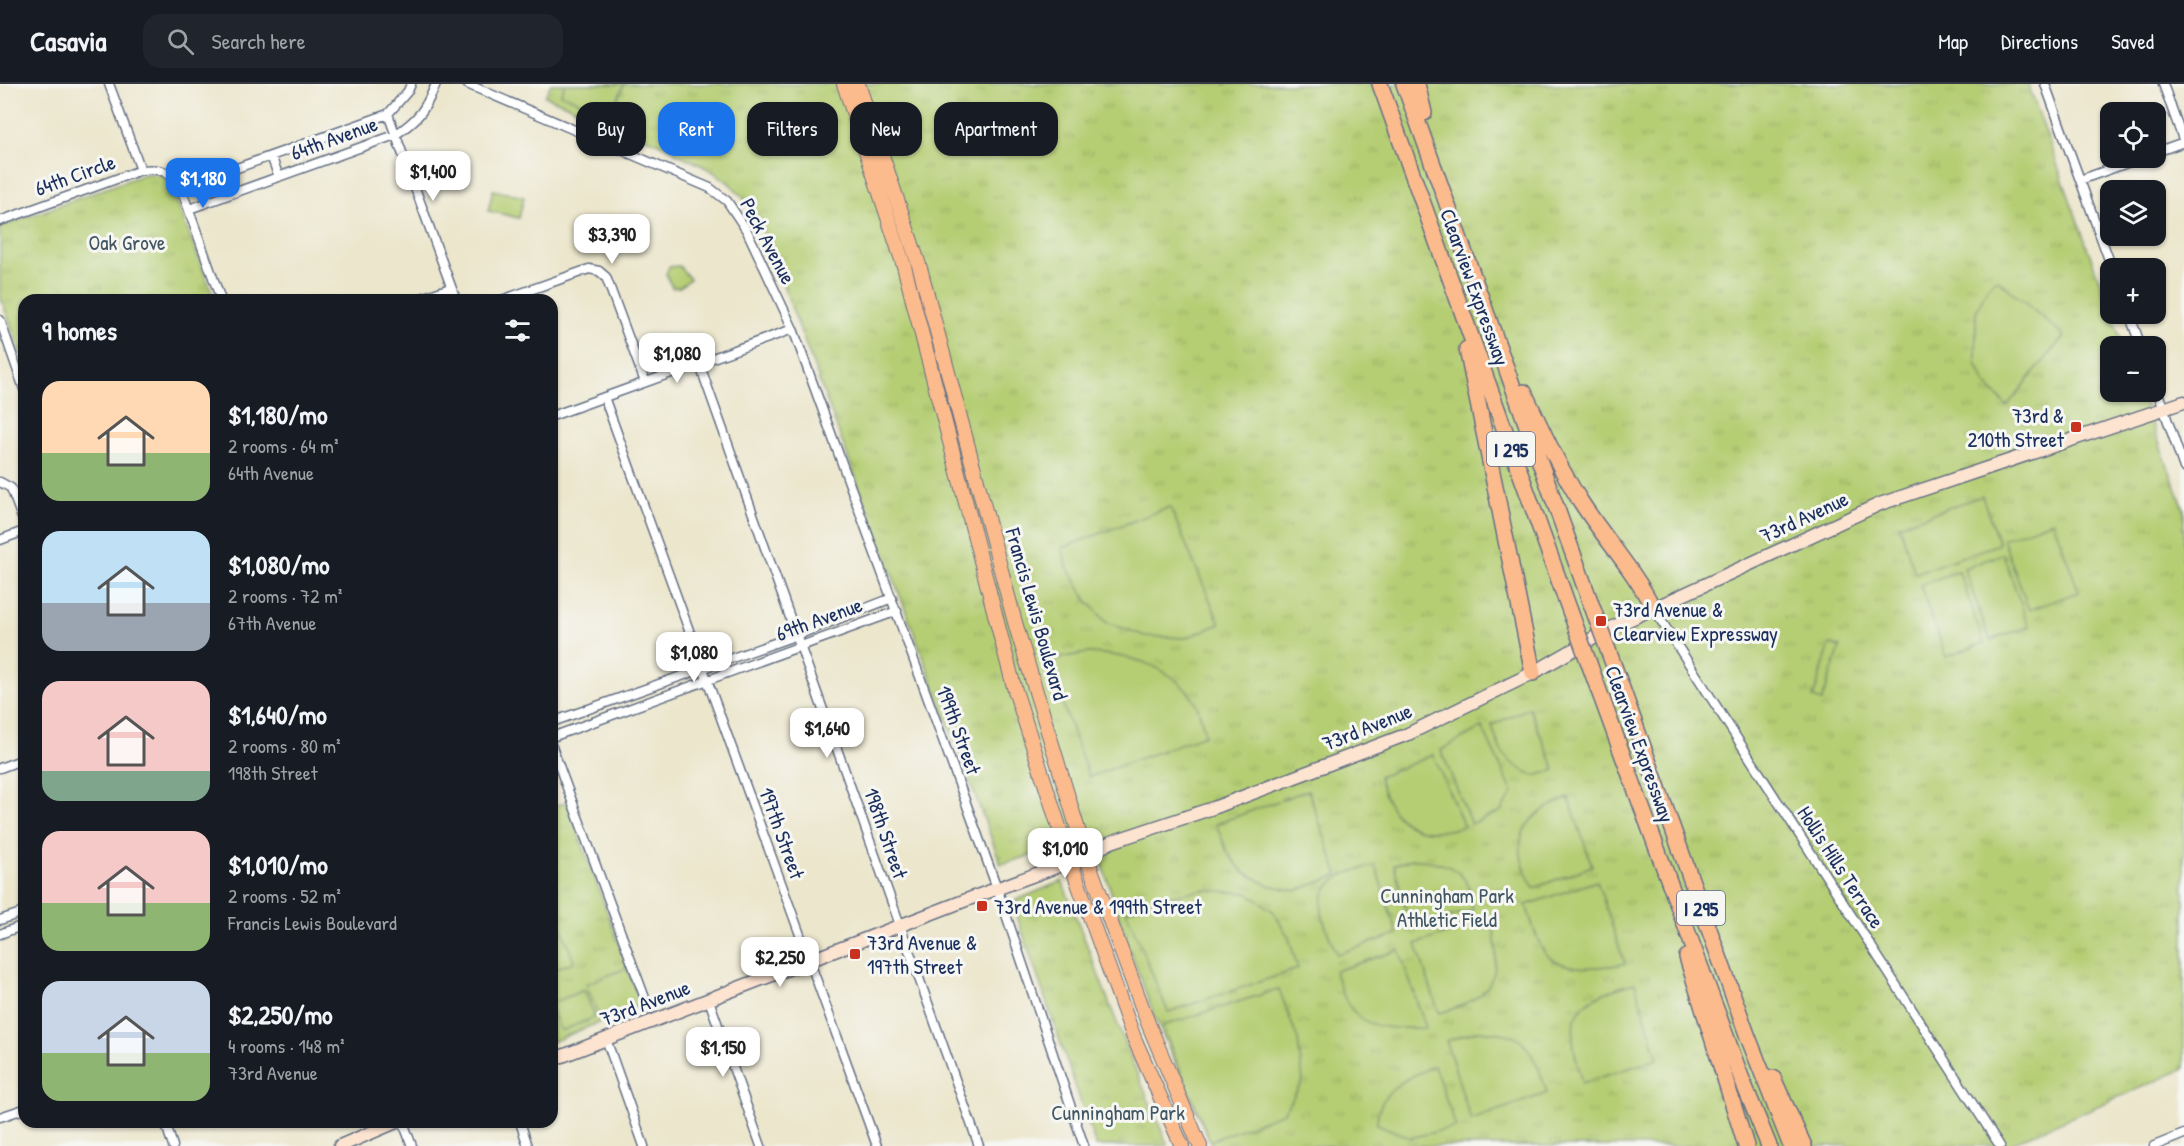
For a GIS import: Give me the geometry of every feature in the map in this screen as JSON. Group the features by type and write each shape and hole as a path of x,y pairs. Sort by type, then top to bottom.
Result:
{"highway":[{"name":"Clearview Expressway","path":"1380,84 1646,822 1768,1146"},
{"name":"Clearview Expressway","path":"1404,84 1759,1069 1791,1146"},
{"path":"1417,84 1447,203"},
{"path":"1453,287 1483,422 1533,673"},
{"path":"1485,308 1553,453 1572,487 1653,608"},
{"path":"1646,822 1746,1146"},
{"path":"1722,965 1804,1146"}],"main road":[{"name":"Francis Lewis Boulevard","path":"844,84 904,266 1014,687 1070,861 1134,1038 1182,1146"},
{"name":"Francis Lewis Boulevard","path":"858,84 920,268 1016,626 1086,856 1152,1034 1200,1146"}],"street":[{"path":"109,84 141,170"},
{"name":"64th Avenue","path":"182,188 388,114 408,91 411,84"},
{"name":"64th Avenue","path":"189,209 395,135 415,122 428,103 436,84"},
{"name":"Peck Avenue","path":"467,84 710,188 727,201 747,231 793,329"},
{"path":"2045,84 2108,258"},
{"path":"2163,84 2184,142 2166,148"},
{"path":"388,114 453,294"},
{"path":"271,156 279,177"},
{"name":"64th Circle","path":"0,221 141,170 157,168 173,176 182,188"},
{"path":"2080,180 2113,168"},
{"path":"182,188 219,294"},
{"path":"519,294 589,270 598,271 606,277 645,382"},
{"path":"433,294 450,288"},
{"path":"0,320 18,372"},
{"path":"558,414 793,329"},
{"name":"199th Street","path":"793,329 997,888 1084,1146"},
{"name":"198th Street","path":"699,363 979,1146"},
{"name":"197th Street","path":"604,397 877,1146"},
{"path":"2161,402 2184,468"},
{"name":"73rd Avenue","path":"558,1058 900,925 1086,856 1111,842 1216,807 1408,734 1533,673 1611,628 1880,504 2184,402"},
{"path":"0,482 11,488 18,507"},
{"path":"0,540 18,533"},
{"name":"69th Avenue","path":"558,720 892,598"},
{"name":"Hollis Hills Terrace","path":"1653,608 2000,1146"},
{"name":"69th Avenue","path":"558,735 897,611"},
{"path":"0,768 18,761"},
{"path":"558,763 649,1009"},
{"path":"0,920 18,914"},
{"path":"0,934 18,927"},
{"path":"709,1000 761,1146"},
{"path":"606,1040 644,1146"},
{"path":"0,1117 18,1110"},
{"path":"167,1128 173,1146"},
{"path":"340,1146 382,1128"},
{"path":"405,1128 412,1146"},
{"path":"522,1128 528,1146"},
{"path":"2154,1146 2184,1136"}],"green space":[{"name":"Cunningham Park","path":"551,84 2028,84 2100,283 2100,324 2115,324 2119,336 2100,336 2100,402 2144,402 2184,509 2184,1069 2004,1146 1212,1146 1156,1020 1129,948 1094,838 1001,864 758,218 732,185 713,171 682,156 735,156 735,102 658,102 658,143 646,138 646,102 576,102 576,109 545,96"},
{"path":"565,84 624,84 616,102 580,102 561,94"},
{"name":"Oak Grove","path":"145,174 161,175 169,182 213,294 18,294 18,346 0,295 0,227"},
{"path":"493,190 524,197 519,218 488,211"},
{"path":"679,266 690,279 680,287 672,288 666,274 669,267"},
{"path":"1997,279 2064,336 2007,406 1984,382 1976,363 1976,312 1987,288"},
{"path":"1982,496 1999,544 1915,573 1899,525"},
{"path":"1170,507 1220,624 1185,638 1145,636 1106,622 1086,599 1067,567 1062,548"},
{"path":"2053,521 2079,592 2029,610 2003,539"},
{"path":"2003,554 2029,627 1990,640 1964,568"},
{"path":"1959,571 1984,643 1946,657 1920,585"},
{"path":"1830,644 1840,647 1822,701 1813,698"},
{"path":"1087,653 1132,659 1160,669 1172,677 1194,700 1205,735 1089,777 1048,664 1065,657"},
{"path":"1529,708 1555,770 1534,776 1511,762 1501,751 1492,725"},
{"path":"1482,727 1513,793 1500,812 1471,824 1441,750"},
{"path":"1433,755 1464,826 1433,831 1408,825 1391,807 1384,793 1379,777"},
{"path":"1308,790 1338,875 1296,891 1268,885 1242,871 1228,853 1216,824"},
{"path":"1569,798 1592,866 1534,888 1521,857 1523,832 1539,813"},
{"path":"567,802 641,1005 558,1040 558,805"},
{"name":"Cunningham Park Athletic Field","path":"1412,859 1445,865 1459,873 1468,887 1473,910 1411,928 1394,865"},
{"path":"1375,865 1397,934 1337,954 1322,914 1324,894 1338,878"},
{"name":"Cunningham Park","path":"1062,881 1127,1049 1168,1146 1096,1146 1012,902"},
{"path":"1597,881 1625,964 1575,967 1556,961 1544,952 1526,905"},
{"path":"1204,890 1247,893 1273,911 1289,938 1298,969 1168,1012 1126,911 1172,895"},
{"path":"558,917 574,962 558,968"},
{"path":"1492,918 1496,954 1491,980 1484,991 1473,1000 1439,1013 1416,944"},
{"path":"1399,950 1426,1028 1391,1028 1366,1022 1348,1005 1341,990 1335,971"},
{"path":"627,968 641,1005 601,1022 586,984"},
{"path":"1635,983 1658,1059 1582,1083 1574,1043 1573,1028 1577,1016 1584,1006 1596,997"},
{"path":"1279,989 1298,1040 1303,1081 1283,1113 1210,1141 1162,1026"},
{"path":"584,990 595,1017 561,1031 558,1024 558,1001"},
{"path":"1477,1031 1509,1035 1518,1039 1528,1049 1547,1093 1471,1120 1446,1041"},
{"path":"1434,1066 1456,1127 1410,1138 1377,1124 1378,1112 1388,1094 1404,1081"}],"place":[{"name":"73rd & 210th Street","path":"2076,427"},
{"name":"73rd Avenue & Clearview Expressway","path":"1601,621"},
{"name":"73rd Avenue & 199th Street","path":"982,906"},
{"name":"73rd Avenue & 197th Street","path":"855,954"}]}
